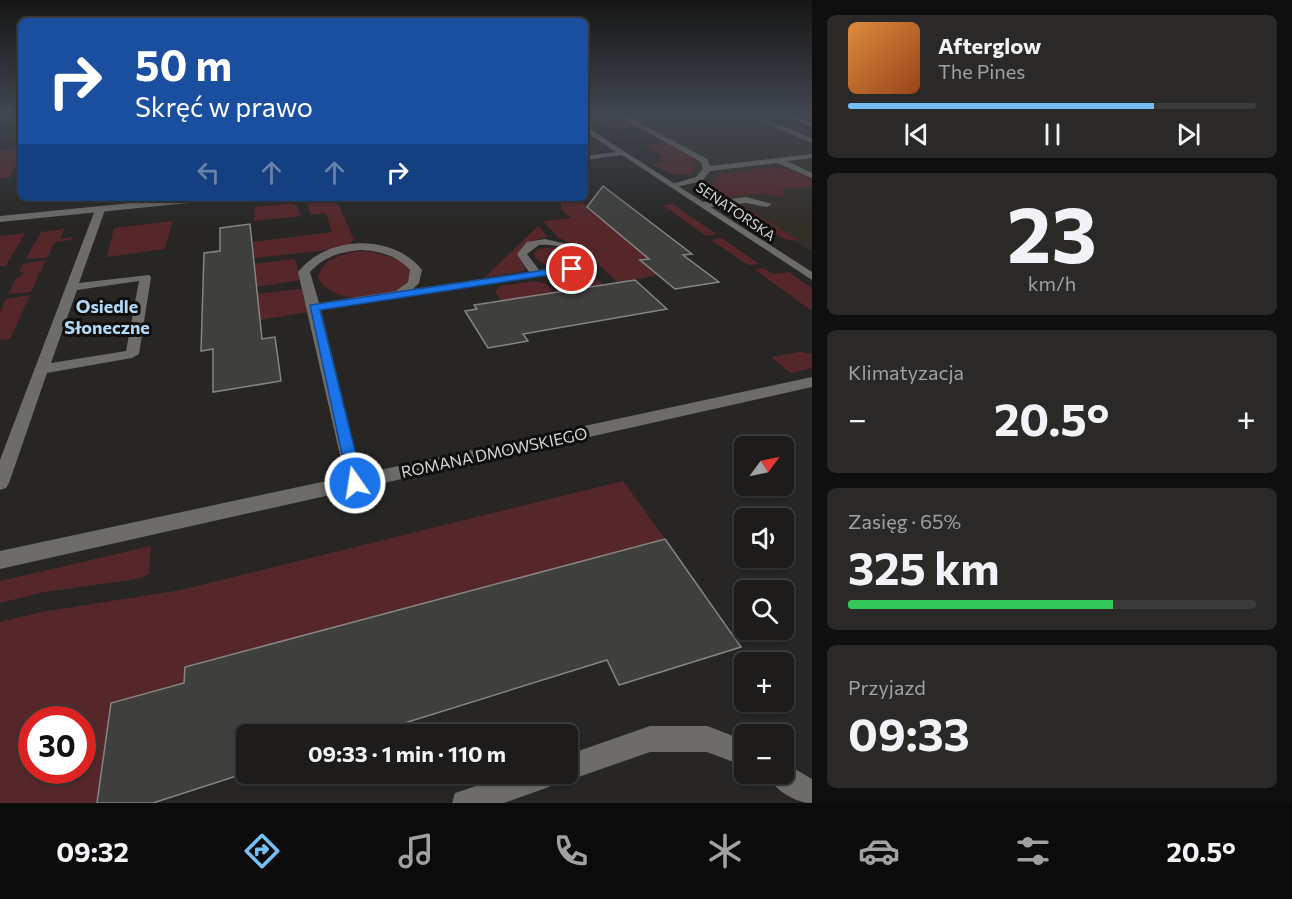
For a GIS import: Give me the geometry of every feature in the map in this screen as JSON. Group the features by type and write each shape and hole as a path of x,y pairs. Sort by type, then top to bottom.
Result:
{"street":[{"name":"SENATORSKA","path":"619,150 812,277"},
{"path":"685,150 704,161 707,169"},
{"path":"588,158 623,153"},
{"path":"675,186 699,179 707,169 812,156"},
{"path":"778,160 812,176"},
{"path":"704,205 746,200 767,204"},
{"path":"0,219 95,206 166,201"},
{"path":"0,483 72,286 95,206"},
{"path":"314,308 589,266 571,248 556,243 536,243 524,249 522,254 536,274"},
{"path":"355,483 304,272 310,262 321,255 359,247 381,248 399,253 410,261 416,270 413,283 399,295"},
{"path":"42,369 132,354 145,277 72,286"},
{"name":"ROMANA DMOWSKIEGO","path":"0,560 812,382"},
{"path":"578,764 650,738 707,739 734,749"},
{"path":"794,783 812,795"},
{"path":"465,803 521,784"}],"shaded area":[{"path":"18,150 18,166 14,168 9,178 0,178 0,151"},
{"path":"653,150 679,150 695,160 692,174 674,175 652,164 664,162 659,159 662,156"},
{"path":"677,150 812,150 812,252 685,175 689,157"},
{"path":"773,167 793,170 812,179 812,186 781,190 786,196 783,197 758,193 730,197 708,195 709,186 718,175"},
{"path":"312,201 337,201 354,240 345,248 254,258 253,242 332,232 326,213 311,215 307,205"},
{"path":"562,201 580,201 649,259 641,260 658,275 618,283 581,248 559,238 543,221 571,218 561,209"},
{"path":"291,203 297,205 301,216 254,221 255,207"},
{"path":"673,204 716,234 706,236 663,205"},
{"path":"742,205 798,240 784,238 760,226 744,224 730,213 733,208"},
{"path":"173,221 165,249 107,257 114,228"},
{"path":"538,226 548,237 531,241 522,247 518,253 526,267 524,271 484,278"},
{"path":"64,229 60,239 72,237 71,240 55,242 47,258 26,259 41,232"},
{"path":"25,233 6,266 0,266 0,236"},
{"path":"722,238 759,264 748,265 711,240"},
{"path":"556,247 568,250 575,256 574,263 564,267 553,267 543,264 535,257 534,254 539,249"},
{"path":"360,251 377,253 398,260 410,271 409,279 393,292 370,298 345,296 324,286 318,278 320,271 328,261"},
{"path":"293,259 296,261 300,280 256,287 254,264"},
{"path":"46,260 31,292 8,294 16,278 21,277 24,272 19,272 23,264"},
{"path":"764,268 773,274 789,272 812,288 812,311 755,270"},
{"path":"589,273 604,285 567,291 561,284 565,276"},
{"path":"535,281 547,284 554,293 501,301 495,292 500,286"},
{"path":"302,289 307,312 260,320 257,294"},
{"path":"30,295 10,339 0,340 0,311 6,299"},
{"path":"800,352 812,354 812,368 791,373 771,357"},
{"path":"623,481 665,539 185,667 184,683 111,703 97,803 0,803 0,622 41,612 181,590"},
{"path":"151,546 149,574 137,579 44,592 0,603 0,581"}],"building":[{"path":"603,186 692,254 683,255 719,282 675,289 640,260 649,259 587,207"},
{"path":"250,224 262,339 275,337 281,381 213,392 213,349 201,351 204,253 220,251 220,228"},
{"path":"635,280 667,309 523,334 528,341 488,348 465,311 477,309 474,305"},
{"path":"665,539 741,647 619,685 607,660 401,724 236,724 236,776 153,803 97,803 111,703 184,683 185,667"}],"district":[{"name":"Osiedle Słoneczne","path":"107,316"}],"route":[{"path":"355,483 314,308 572,269"}]}
